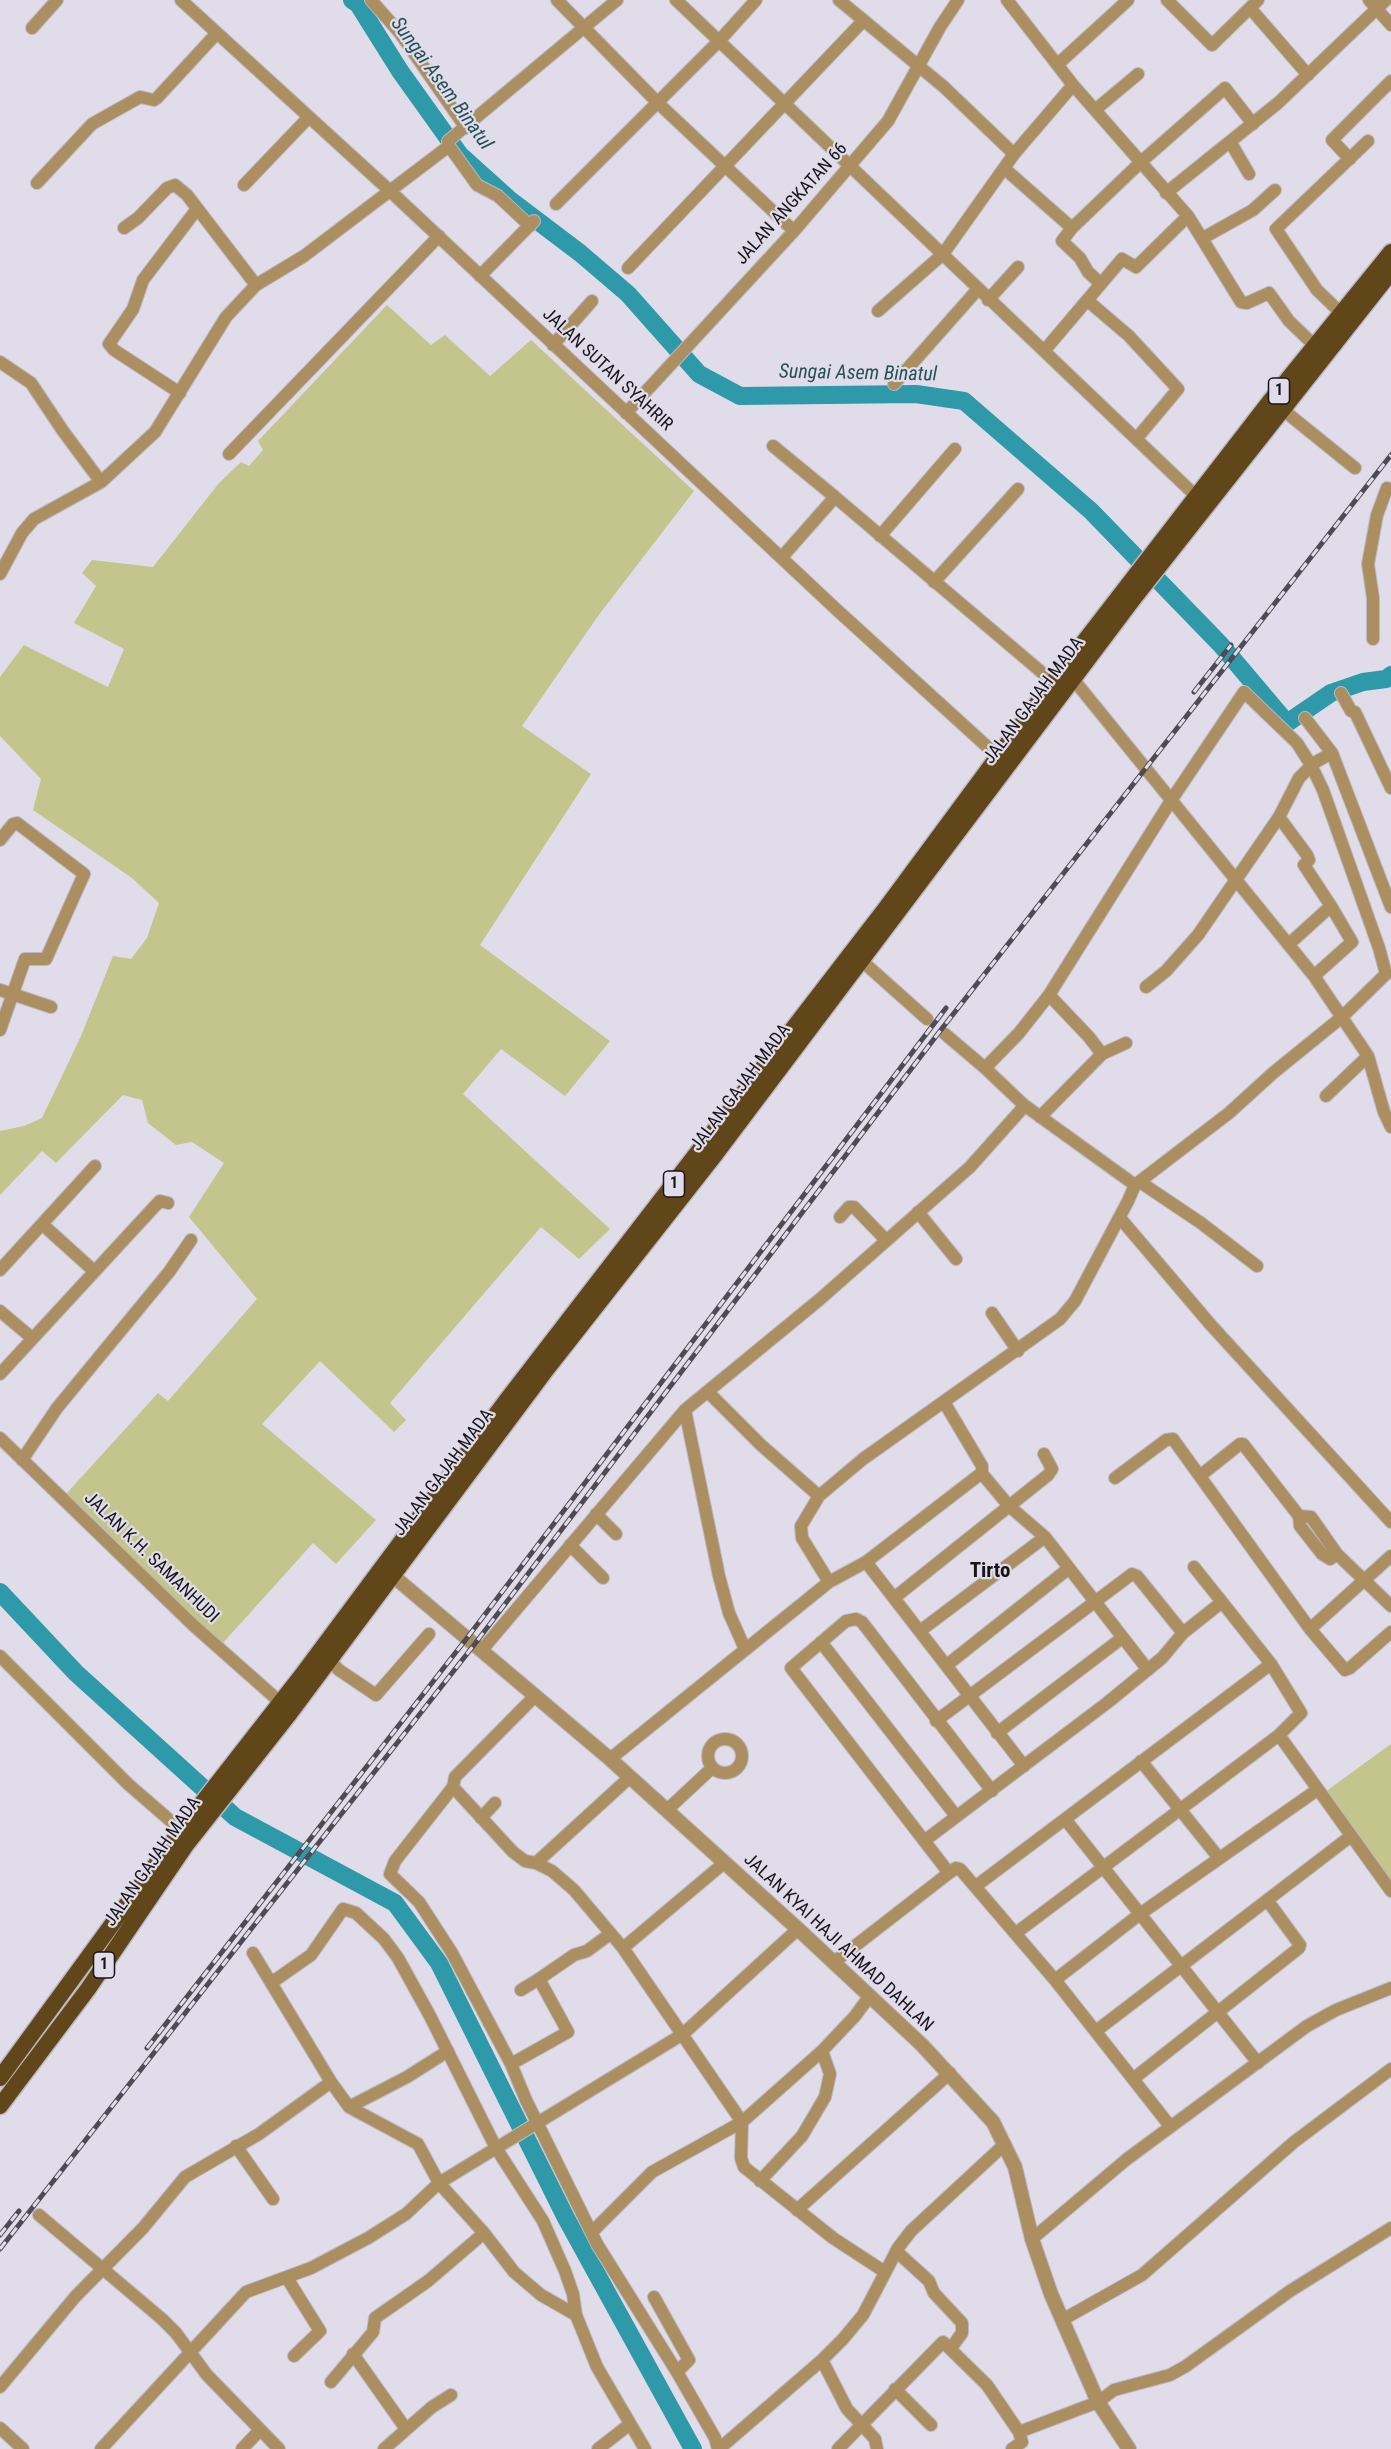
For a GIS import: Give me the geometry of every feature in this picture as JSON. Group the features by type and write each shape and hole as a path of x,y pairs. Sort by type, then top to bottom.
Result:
{"highway":[{"name":"JALAN GAJAH MADA","path":"450,1487 714,1156 862,961 1003,762 1276,404 1315,346 1391,252"},
{"name":"JALAN GAJAH MADA","path":"1175,537 1197,497 1391,272"},
{"name":"JALAN GAJAH MADA","path":"226,1782 280,1702 387,1571 886,908 1003,762"},
{"name":"JALAN GAJAH MADA","path":"0,2106 88,1989 199,1817 329,1660 387,1571"},
{"name":"JALAN GAJAH MADA","path":"0,2078 181,1830 199,1817"}],"street":[{"path":"32,28 57,0"},
{"name":"JALAN SUTAN SYAHRIR","path":"181,0 439,236 553,345 1003,762"},
{"path":"370,0 400,33 465,129"},
{"path":"557,0 657,103 794,231"},
{"path":"1,569 22,533 41,514 101,482 155,432 226,317 256,285 304,256 449,143 617,0"},
{"path":"676,0 1197,497"},
{"path":"556,204 720,40 756,0"},
{"path":"839,0 920,67 1014,154"},
{"name":"JALAN ANGKATAN 66","path":"626,413 676,356 794,231 888,121 920,67 940,27 958,0"},
{"path":"1007,0 1073,85 1188,216 1243,304 1269,293 1289,321 1315,346"},
{"path":"1058,64 1128,0"},
{"path":"1167,0 1212,45 1254,4 1308,75"},
{"path":"1166,193 1231,143 1308,75 1377,3 1391,25"},
{"path":"628,268 863,21"},
{"path":"37,183 80,135 96,122 141,96 156,99 217,33"},
{"path":"1095,110 1138,74"},
{"path":"1350,159 1332,140 1391,81"},
{"path":"878,311 943,254 1014,154 1073,85"},
{"path":"1101,284 1062,241 1072,228 1142,161 1225,88 1253,124"},
{"path":"244,185 309,117"},
{"path":"1341,313 1317,290 1276,229 1368,141"},
{"path":"449,143 477,184 498,196 532,224 480,276"},
{"path":"1231,143 1250,174"},
{"path":"1005,169 1072,228"},
{"path":"124,228 173,185 180,188 256,285"},
{"path":"1203,238 1252,210 1275,190"},
{"path":"180,393 114,350 109,344 133,309 142,280 197,209"},
{"path":"1044,351 1123,259 1136,267 1188,216"},
{"path":"229,454 439,236"},
{"path":"988,300 1018,267"},
{"path":"894,384 978,289"},
{"path":"553,345 592,301"},
{"path":"1088,301 1129,336 1178,389 1137,438"},
{"path":"0,362 31,383 101,482"},
{"path":"1276,404 1355,468"},
{"path":"773,446 934,582 1064,681 1172,799 1314,976 1342,1017 1368,1056 1384,1112 1391,1127"},
{"path":"880,536 955,448"},
{"path":"1373,639 1373,598 1368,564 1385,487"},
{"path":"934,582 1018,489"},
{"path":"782,557 835,497"},
{"path":"829,1582 802,1538 801,1526 819,1496 863,1459 1018,1351 1059,1319 1075,1301 1138,1184 1229,1113 1273,1073 1342,1017 1385,977 1386,972 1312,764 1297,743 1244,692 1172,799 1049,995 1019,1033 985,1068"},
{"path":"1341,693 1351,711 1355,712 1391,788"},
{"path":"1305,718 1330,754 1391,907"},
{"path":"1146,987 1188,948 1279,817 1287,798 1312,764 1330,754"},
{"path":"1279,817 1307,855 1309,860 1304,865 1352,942 1314,976"},
{"path":"0,840 13,824 17,823 84,874 47,958 45,960 25,959 0,1030"},
{"path":"1289,944 1331,906"},
{"path":"862,961 927,1019"},
{"path":"0,990 51,1007"},
{"path":"1049,995 1102,1054"},
{"path":"945,1034 985,1068 1024,1106 1138,1184 1201,1222 1257,1266"},
{"path":"1040,1117 1102,1054 1126,1043"},
{"path":"1326,1096 1368,1056"},
{"path":"481,1651 685,1410 819,1300 970,1167 1024,1106"},
{"path":"0,1270 95,1166"},
{"path":"0,1374 158,1202 168,1203"},
{"path":"840,1217 849,1207 854,1207 886,1240"},
{"path":"918,1212 956,1259"},
{"path":"1120,1218 1218,1333 1391,1522"},
{"path":"42,1224 94,1271"},
{"path":"22,1460 57,1408 169,1272 191,1240"},
{"path":"0,1311 32,1338"},
{"path":"992,1313 1018,1351"},
{"path":"709,1392 761,1445 819,1496"},
{"path":"944,1402 982,1466 982,1475 1009,1506 1045,1537 1148,1670"},
{"path":"685,1410 719,1575 729,1613 745,1649"},
{"name":"JALAN K.H. SAMANHUDI","path":"0,1438 193,1624 280,1702"},
{"path":"1115,1478 1170,1438 1201,1475 1310,1629 1345,1670 1391,1632"},
{"path":"1201,1475 1242,1444 1299,1516 1300,1526 1322,1554 1330,1559 1337,1554 1391,1606"},
{"path":"894,1598 1009,1506 1028,1494 1051,1472 1044,1454"},
{"path":"610,1759 829,1582 866,1562 982,1475"},
{"path":"596,1514 616,1534"},
{"path":"920,1631 1045,1537"},
{"path":"570,1545 603,1578"},
{"path":"1310,1629 1391,1556"},
{"path":"866,1562 1024,1766"},
{"path":"1016,1933 1279,1735 1301,1713 1271,1664 1194,1567"},
{"path":"947,1665 1068,1569"},
{"name":"JALAN KYAI HAJI AHMAD DAHLAN","path":"387,1571 610,1759 798,1929 950,2073 993,2122 1015,2167 1032,2239 1062,2320 1098,2402 1129,2449"},
{"path":"936,1721 1096,1604 1132,1574 1137,1576 1184,1633"},
{"path":"924,1842 1148,1670 1174,1646 1184,1633 1222,1602"},
{"path":"949,1873 791,1672 795,1663 846,1621 852,1618 862,1622 992,1791"},
{"path":"329,1660 376,1695 429,1634"},
{"path":"997,1733 1122,1638"},
{"path":"821,1642 956,1816"},
{"path":"0,1656 128,1784 181,1830"},
{"path":"976,1886 1271,1664"},
{"path":"535,1696 455,1777 453,1787 395,1861 390,1874 426,1910 511,2064 526,2100 592,2232 677,2372 719,2449 822,2360 863,2315 896,2251 911,2231 1005,2144"},
{"path":"1279,1735 1391,1891"},
{"path":"1141,1761 1219,1858"},
{"path":"667,1810 712,1768"},
{"path":"536,1863 629,1778"},
{"path":"453,1787 513,1852 525,1861 536,1863 552,1871 574,1890 623,1948 742,2122 742,2164 797,2210 885,2272"},
{"path":"1055,1980 1140,1914 1317,1790"},
{"path":"481,1818 495,1803"},
{"path":"1065,1819 1258,2063"},
{"path":"1096,2031 1351,1836"},
{"path":"623,1948 724,1863"},
{"path":"833,1963 949,1873 956,1868 960,1869 1055,1980 1170,2126"},
{"path":"1133,2079 1299,1948 1300,1946 1267,1899"},
{"path":"271,1983 311,1955 339,1914 348,1909 371,1926 398,1959 448,2051 496,2148 543,2221 566,2271 576,2315 597,2367 645,2449"},
{"path":"101,2449 246,2292 287,2278 368,2238 406,2214 440,2182 683,2034 798,1929"},
{"path":"521,1990 574,1955 587,1951 610,1934"},
{"path":"253,1953 331,2082 349,2107 418,2144 440,2182 519,2277 541,2295 576,2315"},
{"path":"511,2064 568,2032 539,1979"},
{"path":"1032,2239 1170,2126 1307,2026 1336,2010 1391,1988"},
{"path":"592,2232 652,2172 742,2122 822,2051 855,2016 869,1997"},
{"path":"349,2107 407,2077 448,2051"},
{"path":"760,2181 802,2136 825,2097 830,2074 822,2051"},
{"path":"1062,2320 1142,2275 1294,2142 1391,2069"},
{"path":"797,2210 950,2073"},
{"path":"0,2387 103,2267 143,2228 184,2177 259,2134 331,2082"},
{"path":"236,2146 273,2199"},
{"path":"39,2216 103,2267 162,2319 176,2333 189,2352 279,2449"},
{"path":"1019,2432 1098,2402 1114,2390 1170,2375 1186,2366 1290,2291 1391,2228"},
{"path":"331,2382 373,2332 375,2318 429,2281 484,2233"},
{"path":"896,2251 929,2281 934,2293 962,2323 962,2333 951,2348"},
{"path":"287,2278 320,2329 319,2335 294,2356"},
{"path":"654,2297 688,2360 677,2372"},
{"path":"838,2449 941,2343 945,2343 966,2367 987,2385 1019,2432 1022,2442 1012,2449"},
{"path":"353,2354 406,2429"},
{"path":"822,2360 839,2396 875,2439 877,2449"},
{"path":"895,2389 931,2425"},
{"path":"384,2449 451,2395"},
{"path":"598,2449 630,2424"},
{"path":"0,2428 23,2449"},
{"path":"242,2449 260,2430"}],"green space":[{"path":"387,305 431,345 445,335 490,376 531,340 694,491 598,616 522,726 591,774 480,945 610,1041 565,1096 501,1049 463,1094 610,1229 579,1259 541,1227 390,1403 406,1420 394,1432 320,1361 262,1424 376,1520 336,1564 313,1543 222,1644 144,1572 66,1494 158,1393 168,1401 257,1299 189,1217 224,1163 192,1142 176,1145 148,1123 142,1100 123,1095 56,1163 42,1151 0,1195 0,1131 24,1126 42,1118 81,1036 113,956 131,959 147,938 159,903 132,878 33,810 41,779 0,736 0,677 24,645 108,687 124,649 74,623 96,586 82,573 92,560 153,567 219,483 241,462 249,466 263,450 258,441"},
{"path":"1391,1744 1391,1882 1325,1792"}],"waterway":[{"name":"Sungai Asem Binatul","path":"352,0 358,4 400,71 460,155 510,200 580,253 628,294 699,374 740,396 916,394 964,401 1091,511 1221,645 1287,723 1331,693 1363,682 1386,679 1391,675"},
{"path":"0,1592 76,1673 235,1817 395,1903 439,1963 566,2218 693,2449"}],"railway":[{"path":"0,2249 474,1645 940,1031 1391,455"},
{"path":"1194,692 1231,645"},
{"path":"147,2048 467,1638 946,1008"},
{"path":"0,2235 19,2211"}],"district":[{"name":"Tirto","path":"990,1572"}]}
